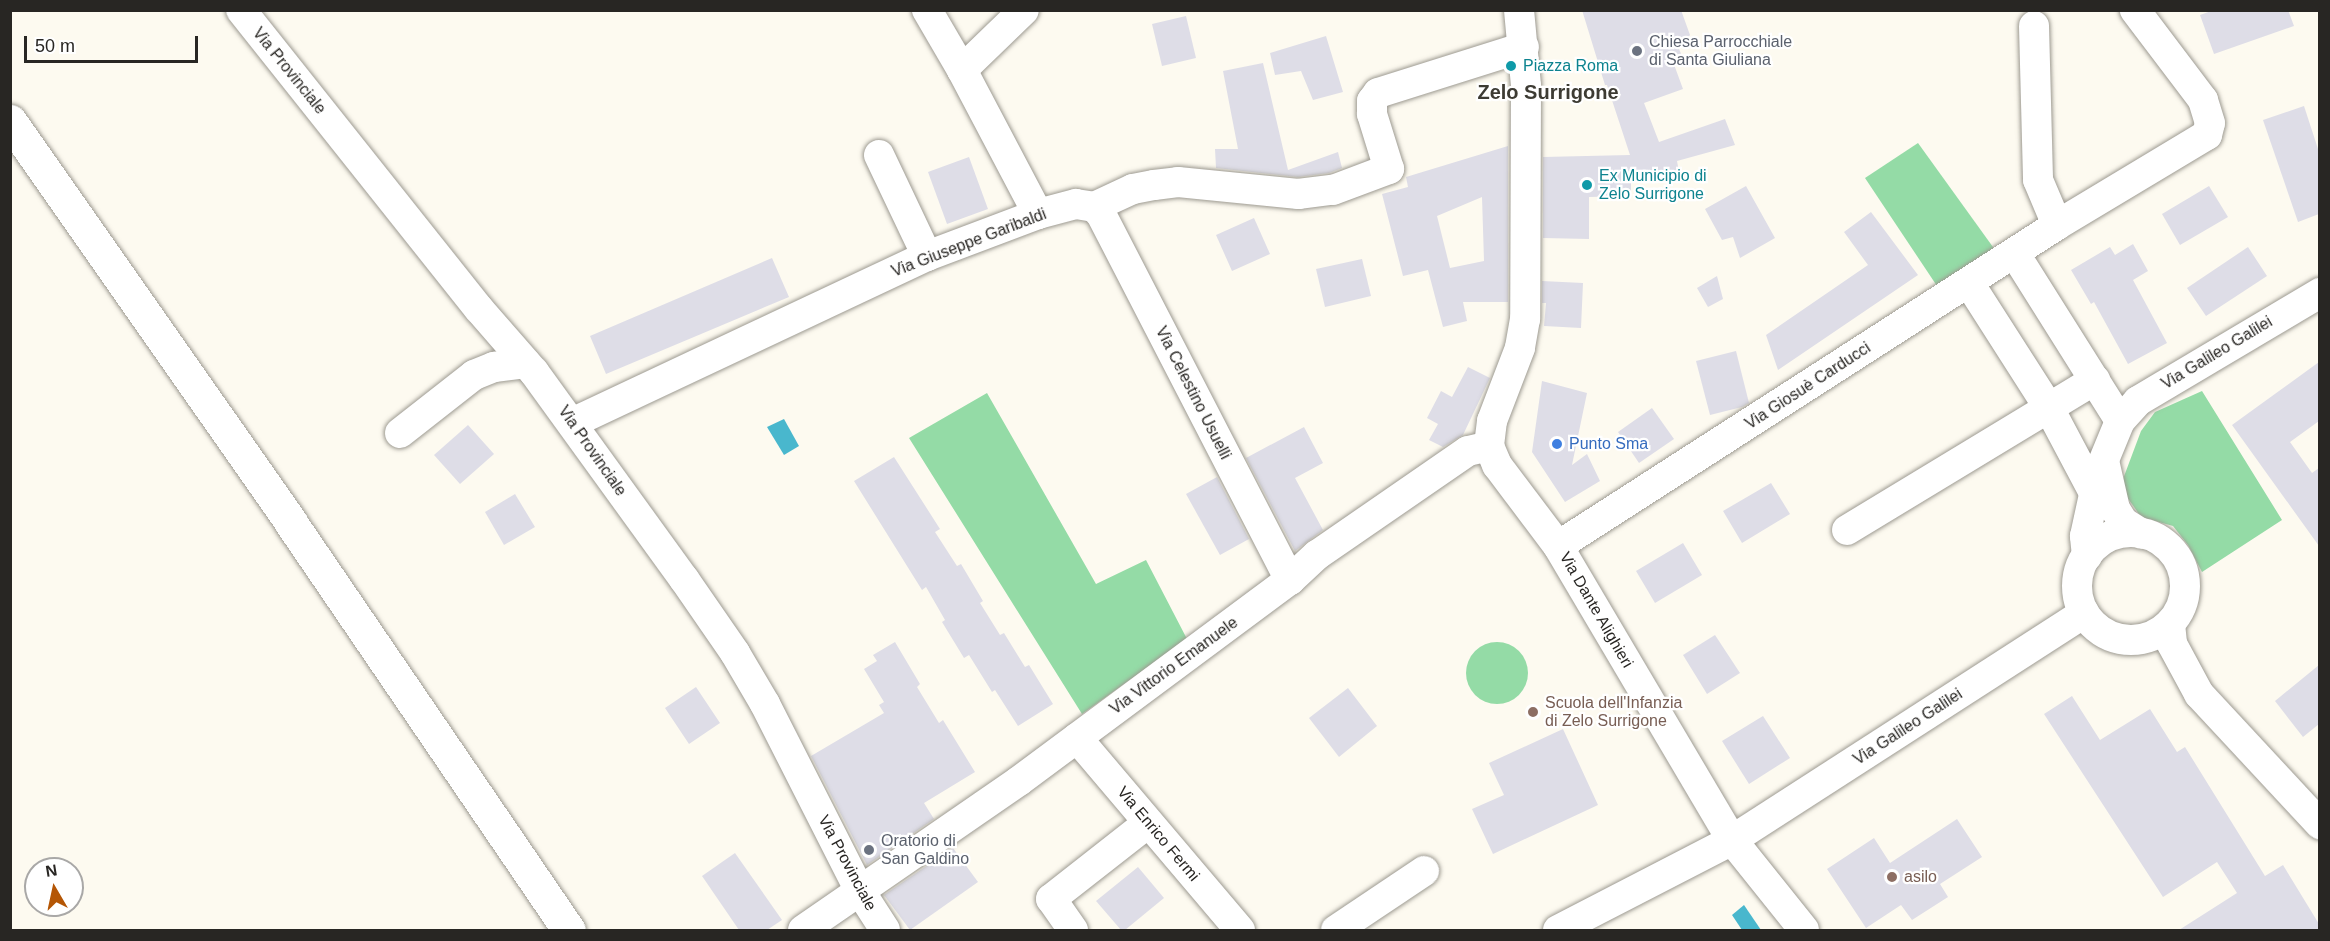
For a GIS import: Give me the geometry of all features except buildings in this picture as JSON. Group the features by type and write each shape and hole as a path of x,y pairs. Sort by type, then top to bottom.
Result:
{"main road":[{"path":"10,121 297,532 569,930"}],"street":[{"name":"Via Provinciale","path":"241,10 479,309 526,363 572,423 735,653 792,754 860,891 885,930"},
{"path":"927,10 962,70 1038,214"},
{"path":"962,70 1024,10"},
{"path":"1489,446 1492,421 1520,348 1525,319 1523,196 1526,116 1524,47 1519,10"},
{"name":"Via Giosuè Carducci","path":"1558,546 2057,225 2207,135 2210,123 2203,100 2134,10"},
{"path":"2034,26 2038,180 2057,225"},
{"name":"Via Giuseppe Garibaldi","path":"572,423 927,256 1038,214 1076,204 1094,207 1133,189 1178,182 1298,194 1333,190 1389,169 1372,114 1372,101 1378,93 1524,47"},
{"path":"879,155 927,256"},
{"name":"Via Celestino Usuelli","path":"1094,207 1101,214 1290,580"},
{"path":"2015,254 2120,421"},
{"path":"1969,283 2049,408 2094,493"},
{"name":"Via Galileo Galilei","path":"2086,556 2085,536 2094,493 2120,421 2138,401 2319,293"},
{"path":"400,433 474,375 494,367 526,363"},
{"path":"1846,530 2095,380"},
{"path":"2066,437 2083,448 2106,457 2115,508 2123,522 2142,534 2165,544 2174,553 2182,570 2185,589 2183,602 2170,624 2149,637 2124,640 2101,632 2084,613 2077,590 2081,566 2095,546 2117,534 2142,534"},
{"name":"Via Dante Alighieri","path":"1489,446 1497,465 1558,546 1732,840 1804,930"},
{"name":"Via Vittorio Emanuele","path":"803,930 1077,738 1290,580 1317,555 1468,451 1489,446"},
{"name":"Via Galileo Galilei","path":"1558,930 1732,840 2084,613"},
{"path":"2170,624 2172,644 2199,694 2319,824"},
{"name":"Via Enrico Fermi","path":"1077,738 1240,930"},
{"path":"1073,930 1051,899 1149,823"},
{"path":"1336,930 1424,871"}],"green space":[{"path":"1918,143 1998,254 1939,289 1865,178"},
{"path":"2202,391 2282,520 2202,572 2188,545 2173,526 2141,517 2120,487 2141,431 2155,412"},
{"path":"987,393 1096,584 1146,560 1187,639 1082,714 909,438"},
{"path":"1491,642 1503,642 1519,651 1526,661 1528,673 1526,685 1519,695 1503,704 1491,704 1480,699 1471,690 1466,679 1466,667 1471,656 1480,647"}],"water":[{"path":"784,419 799,446 784,455 767,427"},
{"path":"1744,905 1761,930 1742,930 1732,915"}],"place":[{"name":"Chiesa Parrocchiale di Santa Giuliana","path":"1637,51"},
{"name":"Piazza Roma","path":"1511,66"},
{"name":"Ex Municipio di Zelo Surrigone","path":"1587,185"},
{"name":"Punto Sma","path":"1557,444"},
{"name":"Scuola dell'Infanzia di Zelo Surrigone","path":"1533,712"},
{"name":"Oratorio di San Galdino","path":"869,850"},
{"name":"asilo","path":"1892,877"}],"district":[{"name":"Zelo Surrigone","path":"1548,92"}]}
